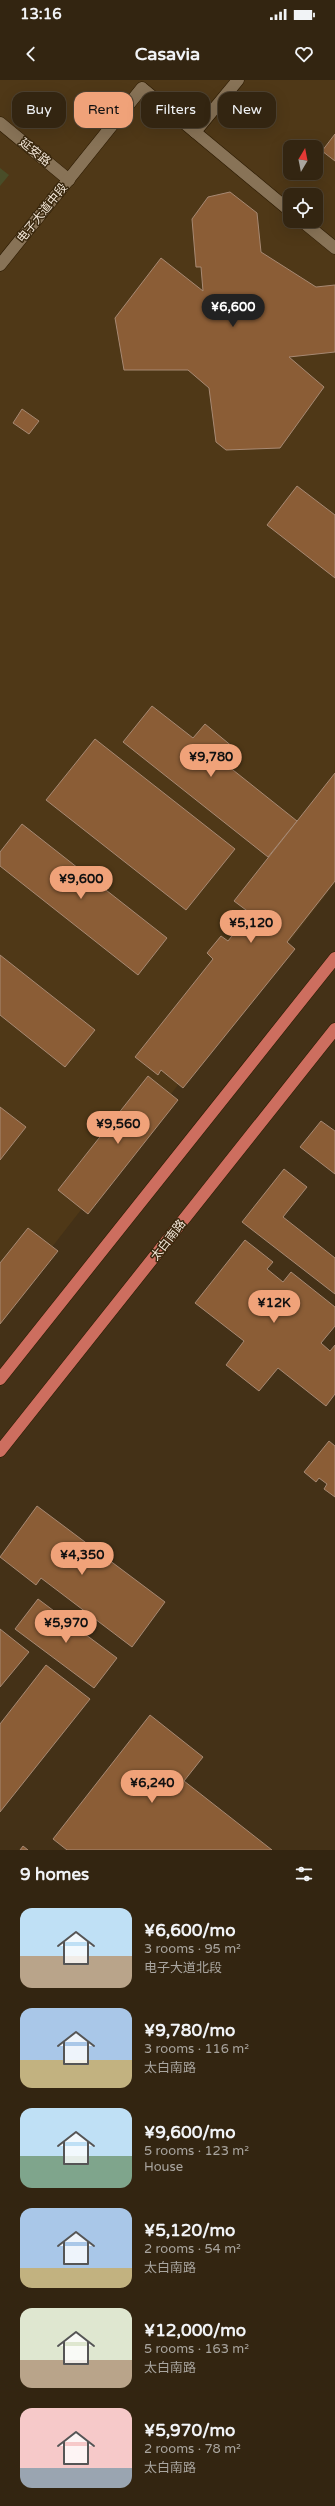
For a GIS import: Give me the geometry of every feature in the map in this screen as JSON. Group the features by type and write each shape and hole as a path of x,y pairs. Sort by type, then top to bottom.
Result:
{"main road":[{"path":"0,1379 335,958"},
{"name":"太白南路","path":"0,1451 335,1030"}],"street":[{"path":"238,80 195,132 283,205"},
{"name":"电子大道中段","path":"0,265 142,88 195,132"},
{"name":"延安路","path":"0,124 69,180"},
{"path":"311,228 335,248"}],"shaded area":[{"path":"0,80 335,80 335,883 0,1314"}],"green space":[{"path":"0,168 9,175 0,186"}],"building":[{"path":"335,134 335,161 323,152"},
{"path":"230,192 257,213 261,252 316,287 335,285 335,352 289,357 324,387 280,448 226,450 216,442 209,388 188,370 124,370 115,318 161,258 203,291 201,267 196,267 192,219 208,197"},
{"path":"22,409 39,421 29,434 13,423"},
{"path":"297,486 335,515 335,578 267,525"},
{"path":"152,706 193,738 205,724 239,752 228,766 297,821 268,857 123,742"},
{"path":"95,739 235,849 186,910 46,800"},
{"path":"335,773 335,881 287,942 295,949 183,1088 161,1070 158,1075 135,1057 213,959 207,953 221,936 228,941 250,913 234,901"},
{"path":"22,824 167,938 138,975 0,866 0,852"},
{"path":"0,955 95,1030 65,1067 0,1015"},
{"path":"148,1076 178,1100 88,1214 58,1190"},
{"path":"0,1107 26,1127 0,1160"},
{"path":"321,1121 335,1131 335,1174 300,1147"},
{"path":"284,1169 307,1187 283,1217 335,1258 335,1294 242,1222"},
{"path":"28,1228 58,1251 0,1324 0,1263"},
{"path":"245,1240 273,1262 267,1269 283,1282 291,1272 335,1307 335,1326 321,1343 330,1351 335,1345 335,1394 326,1406 278,1368 259,1391 226,1365 244,1341 195,1303"},
{"path":"329,1441 335,1446 335,1497 324,1489 327,1484 319,1478 316,1482 304,1472"},
{"path":"37,1506 165,1602 132,1647 41,1578 36,1585 0,1557"},
{"path":"38,1599 117,1658 94,1688 15,1629"},
{"path":"0,1629 29,1652 0,1687"},
{"path":"46,1665 90,1699 0,1812 0,1724"},
{"path":"150,1715 203,1757 184,1781 272,1850 67,1850 53,1839"},
{"path":"23,1846 28,1850 20,1850"}]}
